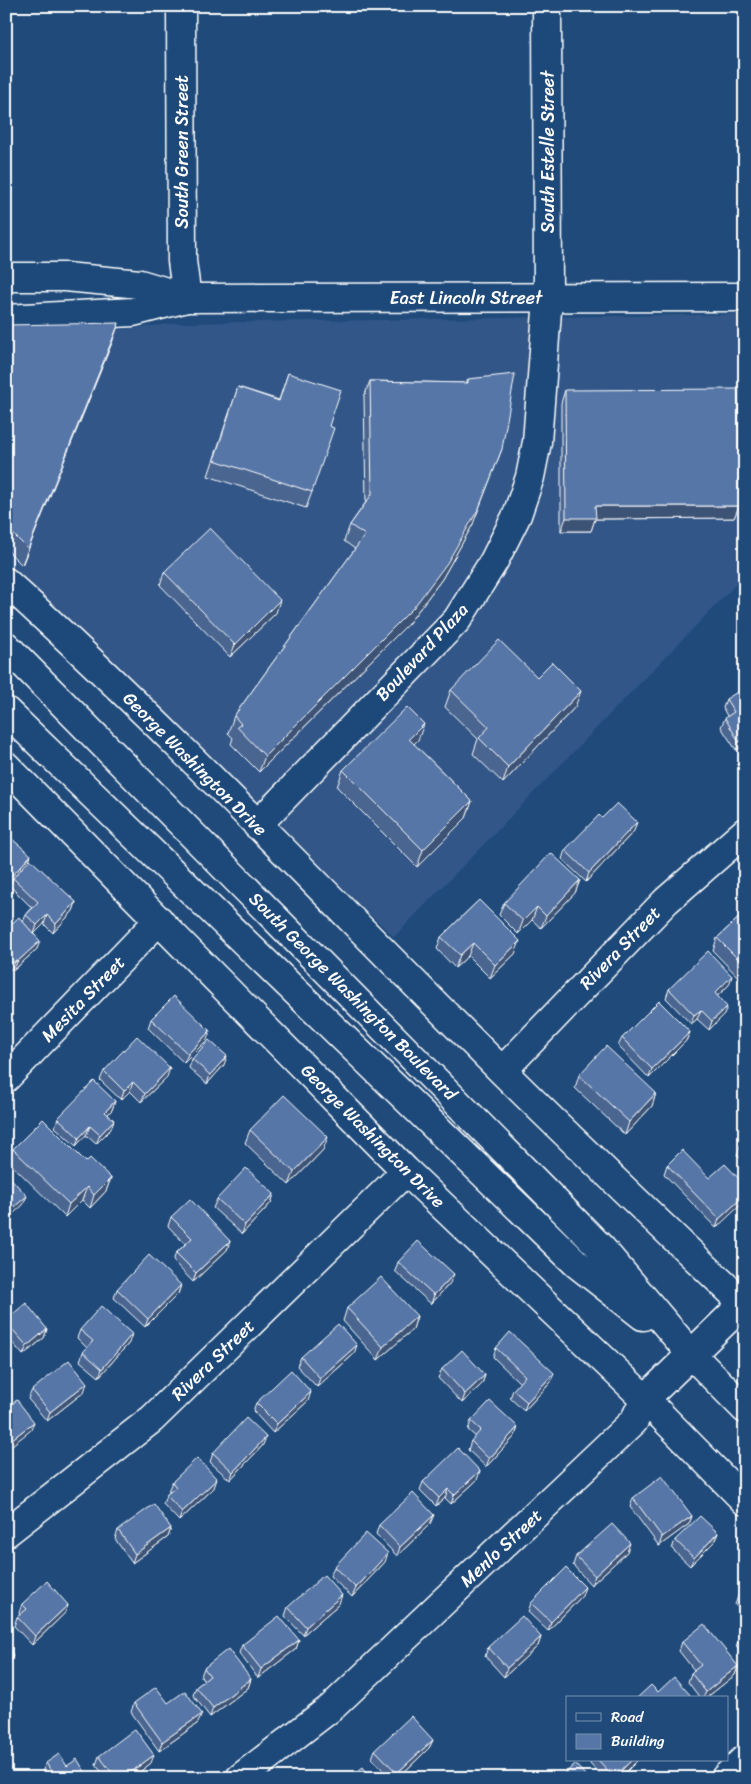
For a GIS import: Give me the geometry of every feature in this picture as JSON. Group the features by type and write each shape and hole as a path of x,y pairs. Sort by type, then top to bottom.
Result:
{"street":[{"name":"South Green Street","path":"181,6 182,261 187,298"},
{"name":"South Estelle Street","path":"547,6 548,298"},
{"name":"East Lincoln Street","path":"6,276 65,277 140,284 187,298"},
{"name":"East Lincoln Street","path":"6,319 133,312 187,298 745,297"},
{"name":"Boulevard Plaza","path":"257,825 457,620 494,561 517,515 530,477 537,442 548,298"},
{"name":"George Washington Drive","path":"6,582 75,645 502,1071 744,1303"},
{"name":"South George Washington Boulevard","path":"6,646 602,1249 691,1354 745,1408"},
{"name":"South George Washington Boulevard","path":"6,711 578,1264 691,1354"},
{"name":"George Washington Drive","path":"6,766 406,1171 645,1399 745,1501"},
{"name":"Rivera Street","path":"502,1071 666,900 745,832"},
{"name":"Mesita Street","path":"6,1078 159,920"},
{"name":"Rivera Street","path":"6,1533 152,1419 406,1171"},
{"name":"Menlo Street","path":"240,1778 332,1707 634,1421 645,1399 744,1303"},
{"path":"724,1778 745,1759"}],"shaded area":[{"path":"745,314 745,575 394,937 6,569 6,335 107,331 179,323"}],"building":[{"path":"119,323 28,549 6,527 6,325"},
{"path":"288,373 341,390 329,426 334,428 312,492 214,460 238,387 279,401"},
{"path":"515,374 502,449 479,508 447,563 414,607 265,756 237,727 241,724 234,716 365,535 350,525 372,494 370,381 468,383 468,379"},
{"path":"738,389 739,506 595,506 596,518 566,518 565,390"},
{"path":"210,528 280,600 235,645 164,572"},
{"path":"499,640 537,677 552,662 581,691 508,767 479,738 489,727 451,690"},
{"path":"739,691 743,699 745,697 745,738 739,742 725,718 734,712 726,699"},
{"path":"407,707 424,724 409,739 472,801 423,850 343,770"},
{"path":"617,803 637,822 589,873 565,850 599,815 602,818"},
{"path":"12,839 31,855 12,876 6,871 6,845"},
{"path":"551,853 580,880 546,916 537,907 523,921 504,903"},
{"path":"30,859 76,902 56,924 47,915 37,925 26,915 38,902 13,878"},
{"path":"479,900 520,941 495,965 473,943 460,955 441,937"},
{"path":"745,912 745,966 717,938"},
{"path":"19,917 40,941 17,962 16,960 6,968 6,929"},
{"path":"708,951 732,976 715,993 727,1007 712,1021 701,1010 694,1015 669,989"},
{"path":"174,996 210,1031 188,1054 151,1019"},
{"path":"659,1001 690,1032 652,1069 622,1038"},
{"path":"137,1036 170,1068 145,1094 133,1082 124,1091 104,1071"},
{"path":"209,1040 227,1056 210,1075 192,1059"},
{"path":"606,1046 656,1093 629,1122 579,1075"},
{"path":"94,1081 115,1101 105,1112 114,1120 100,1135 90,1126 79,1138 58,1118"},
{"path":"284,1095 328,1137 294,1172 250,1130"},
{"path":"43,1119 86,1162 90,1158 111,1178 94,1195 87,1187 69,1204 13,1149"},
{"path":"745,1142 745,1151 740,1146"},
{"path":"682,1150 709,1178 725,1164 745,1185 745,1195 719,1219 667,1165"},
{"path":"246,1168 274,1194 245,1225 217,1199"},
{"path":"6,1173 27,1196 6,1214"},
{"path":"190,1199 230,1241 196,1273 176,1253 192,1238 171,1217"},
{"path":"418,1241 454,1274 434,1295 398,1262"},
{"path":"149,1255 181,1285 148,1319 117,1289"},
{"path":"381,1277 417,1316 383,1347 347,1308"},
{"path":"26,1303 47,1329 27,1346 6,1322"},
{"path":"101,1306 132,1334 102,1369 83,1352 93,1341 80,1330"},
{"path":"338,1324 357,1345 320,1378 301,1357"},
{"path":"510,1332 554,1373 527,1402 513,1390 525,1376 496,1348"},
{"path":"462,1350 485,1375 465,1394 442,1369"},
{"path":"69,1360 87,1383 50,1412 32,1390"},
{"path":"291,1370 311,1392 277,1424 256,1403"},
{"path":"17,1400 34,1422 6,1444 6,1408"},
{"path":"490,1401 518,1427 489,1459 471,1441 481,1430 471,1421"},
{"path":"246,1418 266,1437 233,1472 213,1453"},
{"path":"458,1448 480,1471 454,1495 448,1489 439,1498 423,1482"},
{"path":"197,1458 217,1479 182,1512 166,1495 176,1487 172,1482"},
{"path":"662,1476 692,1516 662,1537 633,1498"},
{"path":"413,1493 434,1515 400,1547 379,1525"},
{"path":"154,1504 171,1528 135,1554 118,1530"},
{"path":"700,1516 718,1533 694,1558 675,1540"},
{"path":"612,1524 630,1543 595,1576 576,1556"},
{"path":"366,1533 388,1553 356,1588 334,1567"},
{"path":"566,1568 585,1587 551,1622 531,1603"},
{"path":"324,1575 342,1595 306,1627 288,1607"},
{"path":"47,1581 68,1605 35,1636 17,1617 27,1609 22,1604"},
{"path":"745,1590 745,1603 738,1596"},
{"path":"279,1616 299,1640 261,1669 242,1645"},
{"path":"522,1616 541,1637 507,1668 488,1647"},
{"path":"704,1624 738,1666 706,1692 691,1673 701,1665 682,1642"},
{"path":"745,1635 745,1650 738,1642"},
{"path":"6,1643 13,1655 6,1659"},
{"path":"228,1649 251,1679 213,1708 196,1687 210,1676 204,1668"},
{"path":"674,1677 691,1696 639,1696 651,1685 658,1692"},
{"path":"156,1687 168,1703 185,1691 202,1714 162,1742 134,1703"},
{"path":"411,1716 433,1740 397,1773 375,1750"},
{"path":"135,1729 154,1755 123,1778 116,1778 99,1756"},
{"path":"59,1754 67,1766 77,1759 89,1778 56,1778 46,1763"},
{"path":"600,1762 630,1762 614,1777"},
{"path":"575,1764 588,1778 560,1778"},
{"path":"363,1767 371,1778 349,1778"}]}
